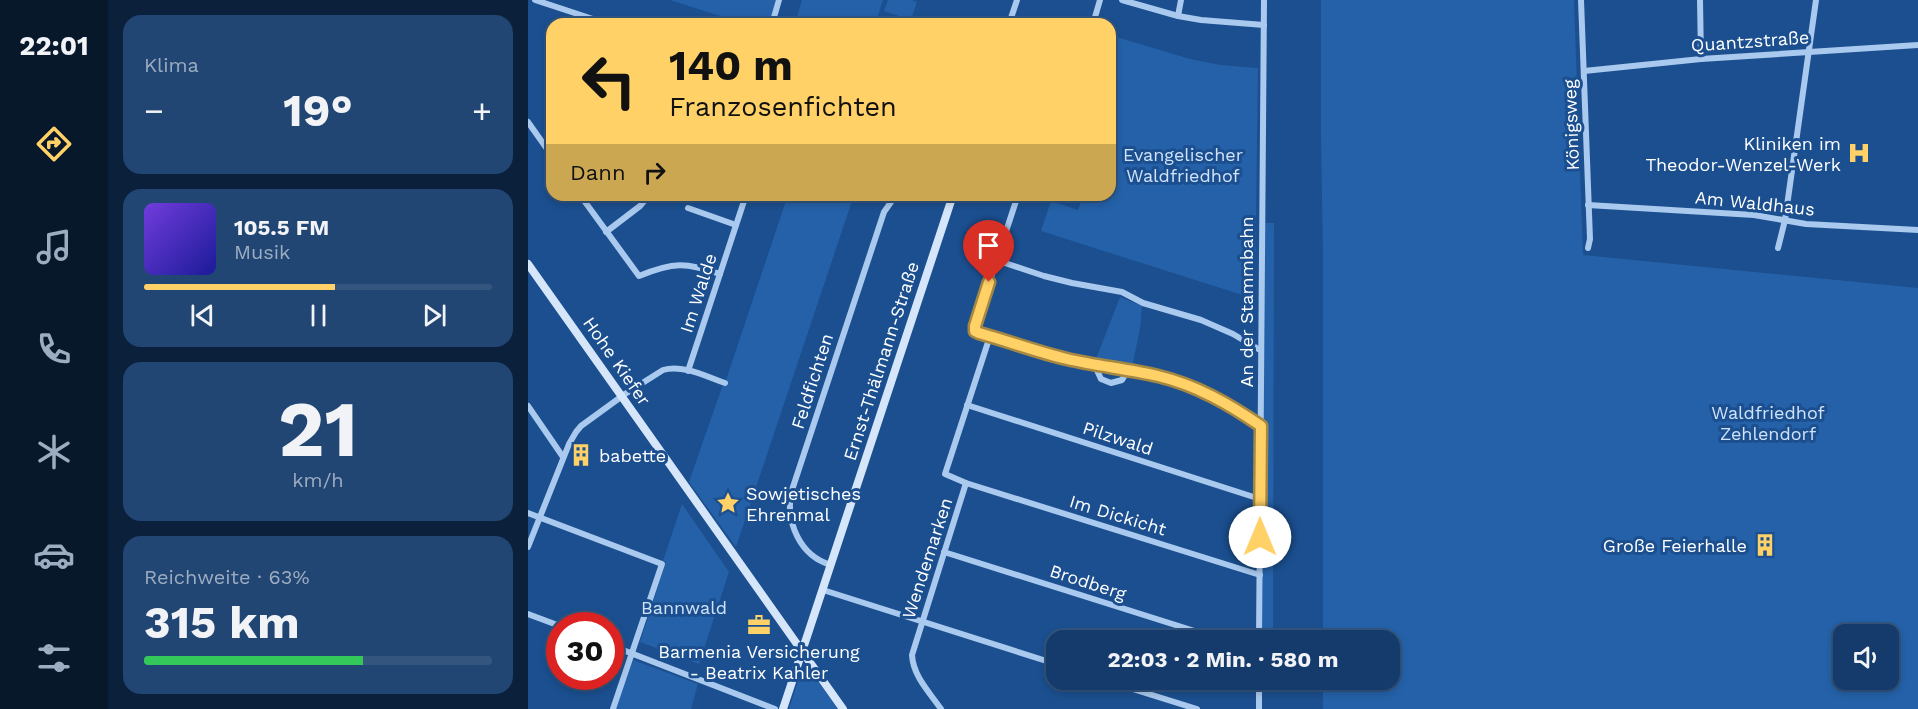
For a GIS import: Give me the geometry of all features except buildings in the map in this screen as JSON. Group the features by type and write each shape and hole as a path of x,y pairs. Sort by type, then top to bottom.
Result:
{"street":[{"path":"535,0 590,18"},
{"path":"774,18 779,0"},
{"path":"1011,18 1017,0"},
{"path":"1095,18 1100,0"},
{"path":"1122,0 1178,16 1212,22 1264,26"},
{"path":"1178,16 1181,0"},
{"name":"An der Stammbahn","path":"1259,630 1264,0"},
{"name":"Königsweg","path":"1581,0 1590,239 1588,248"},
{"path":"1700,0 1701,59"},
{"path":"1778,248 1785,220 1816,0"},
{"name":"Quantzstraße","path":"1584,70 1701,59 1918,45"},
{"path":"528,122 546,147"},
{"path":"584,201 639,276 657,268 677,265 700,267 720,274"},
{"path":"606,232 643,201"},
{"name":"Im Walde","path":"688,371 744,201"},
{"name":"Feldfichten","path":"831,565 818,560 801,543 790,518 790,498 884,212 892,201"},
{"name":"Ernst-Thälmann-Straße","path":"783,709 951,201"},
{"path":"1016,201 975,329 979,333 1042,353 1160,376 1202,392 1261,426"},
{"name":"Am Waldhaus","path":"1588,205 1755,215 1828,226 1918,230"},
{"path":"688,208 736,225"},
{"path":"996,260 1044,276 1122,292 1143,303 1201,320 1233,334 1260,350"},
{"name":"Hohe Kiefer","path":"528,264 696,505 843,709"},
{"name":"Wendemarken","path":"941,709 916,674 912,664 913,650 966,483 945,474 990,336"},
{"path":"1094,364 1101,379 1111,383 1122,380 1128,370"},
{"path":"528,547 563,457 581,426 621,396 663,370 675,368 725,383"},
{"name":"Pilzwald","path":"967,405 1260,499"},
{"path":"528,406 563,457"},
{"name":"Im Dickicht","path":"966,483 1260,575"},
{"path":"528,513 662,564 613,709"},
{"name":"Brodberg","path":"944,552 1191,630"},
{"path":"823,590 1046,661"},
{"path":"528,614 546,621"},
{"path":"624,650 775,709"},
{"path":"1136,690 1197,709"},
{"path":"1259,690 1259,709"}],"green space":[{"path":"670,0 776,0 771,18 726,18"},
{"path":"802,0 883,0 877,18 797,18"},
{"path":"888,0 917,2 912,18 884,11"},
{"name":"Waldfriedhof Zehlendorf","path":"1321,0 1574,0 1583,255 1918,288 1918,709 1323,709 1323,690 1400,690 1400,630 1323,630"},
{"name":"Evangelischer Waldfriedhof","path":"1116,37 1190,59 1221,65 1258,68 1255,299 1041,231 1051,201 1078,210 1081,201 1116,201"},
{"name":"Bannwald","path":"786,201 852,201 736,547 689,482"},
{"path":"1262,223 1274,223 1273,630 1259,630"},
{"path":"1120,297 1142,306 1132,367 1096,359"},
{"name":"Bannwald","path":"682,504 729,572 699,664 640,642"},
{"name":"Bannwald","path":"633,660 698,684 691,709 616,709"},
{"path":"809,669 838,709 789,709 800,675"}],"place":[{"name":"Kliniken im Theodor-Wenzel-Werk","path":"1859,153"},
{"name":"babette","path":"581,455"},
{"name":"Sowjetisches Ehrenmal","path":"728,503"},
{"name":"Große Feierhalle","path":"1765,545"},
{"name":"Barmenia Versicherung - Beatrix Kahler","path":"759,625"}],"route":[{"path":"989,282 975,331 1042,353 1160,376 1185,384 1211,395 1261,426 1260,537"}]}
